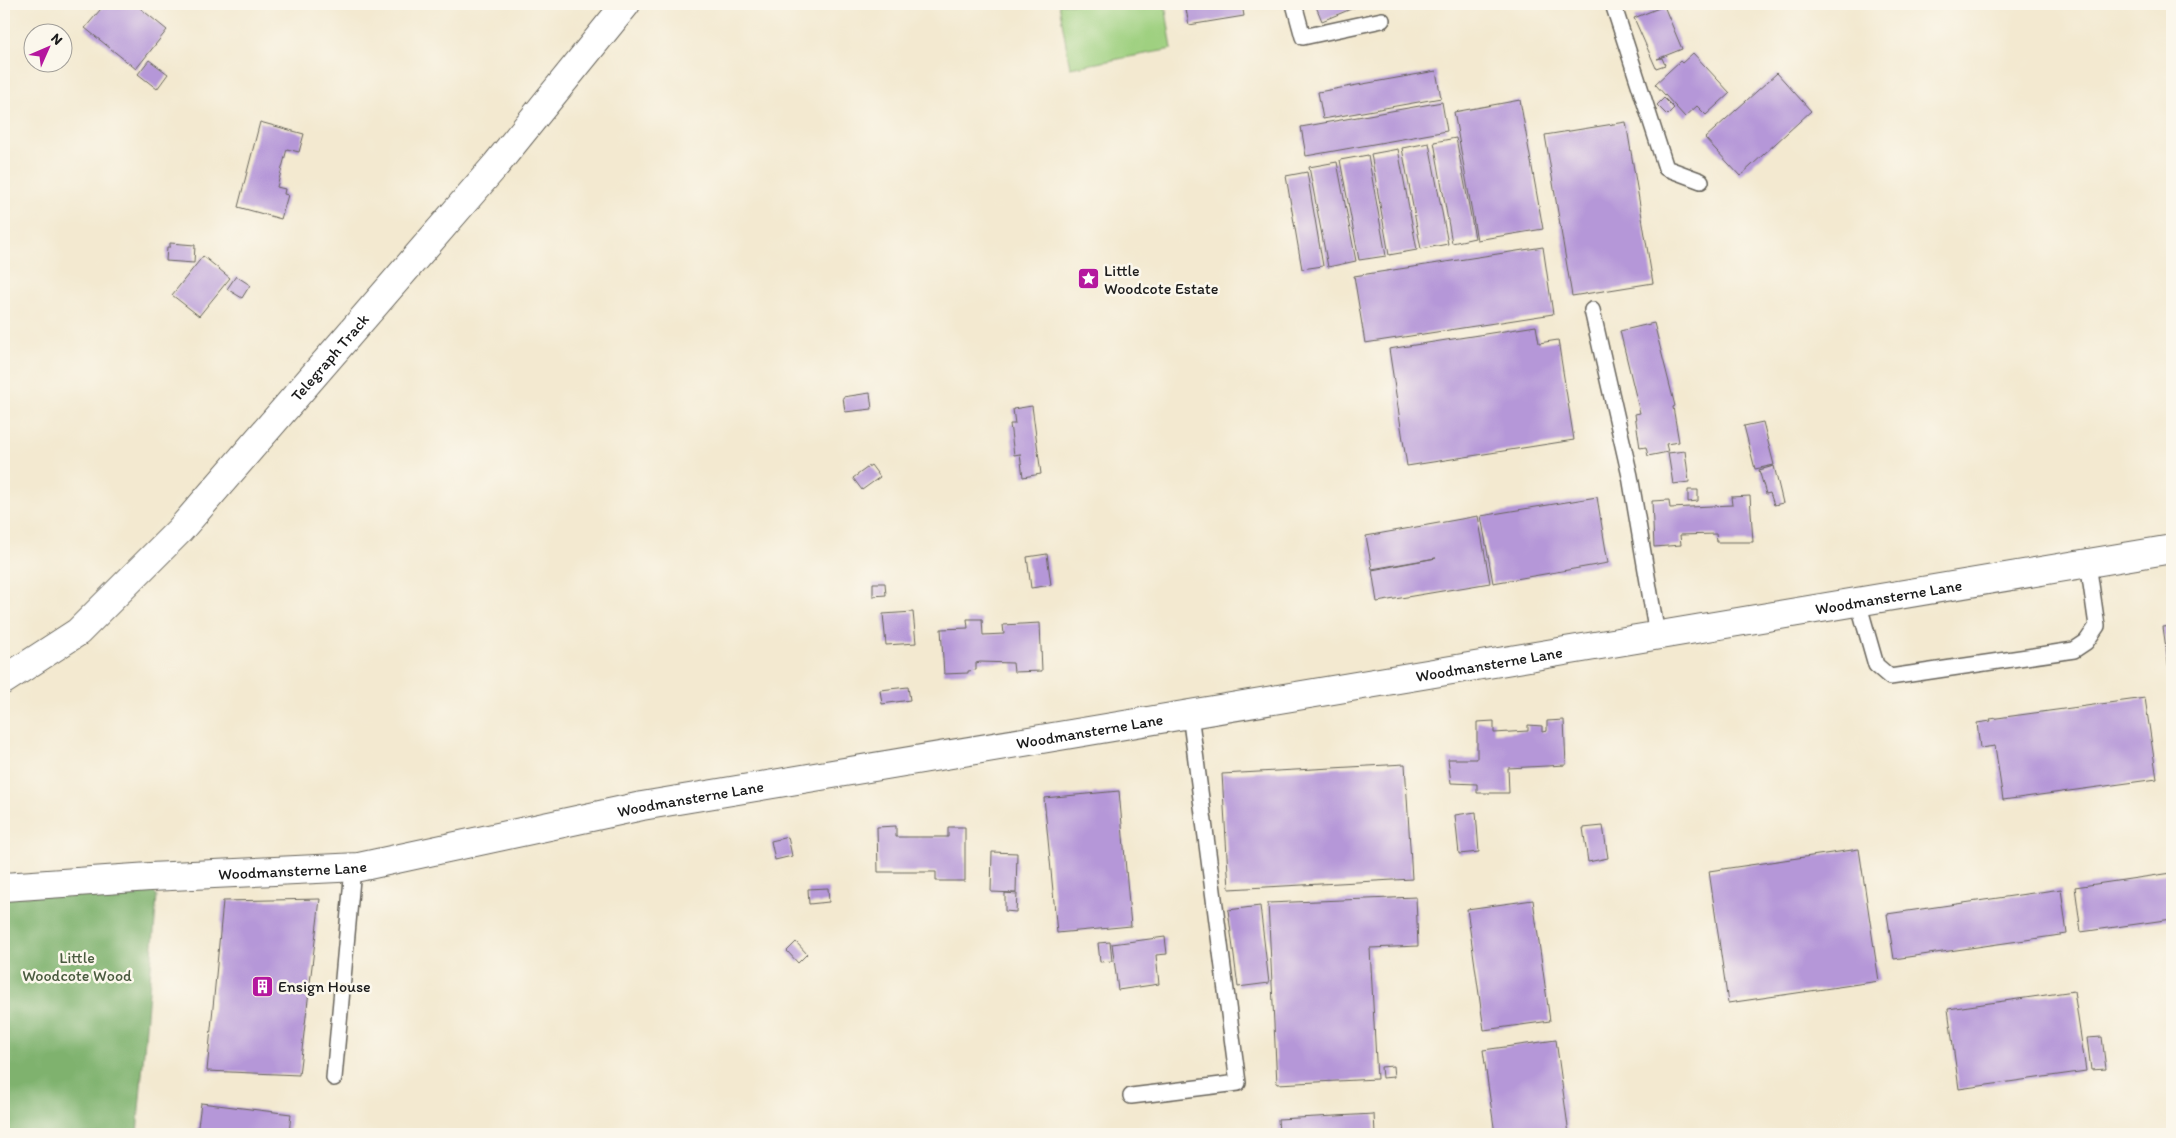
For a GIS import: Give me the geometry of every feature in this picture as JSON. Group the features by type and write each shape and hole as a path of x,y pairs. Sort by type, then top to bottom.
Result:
{"street":[{"name":"Telegraph Track","path":"4,680 78,632 180,530 495,166 626,4"},
{"name":"Woodmansterne Lane","path":"4,886 353,868 642,806 2172,549"}],"lane":[{"path":"1294,4 1304,37 1382,20"},
{"path":"1613,4 1666,168 1701,181"},
{"path":"1592,310 1630,476 1657,636"},
{"path":"1858,602 1876,665 1890,677 2074,650 2086,642 2097,626 2088,563"},
{"path":"1130,1096 1238,1083 1190,714"},
{"path":"334,1078 353,868"}],"green space":[{"path":"1059,4 1165,4 1172,49 1070,68"},
{"name":"Little Woodcote Wood","path":"150,889 157,896 137,1134 4,1134 4,897"}],"building":[{"path":"105,4 135,4 167,30 136,69 85,28"},
{"path":"1185,4 1242,4 1244,16 1189,25"},
{"path":"1315,4 1363,4 1322,21"},
{"path":"1664,6 1682,49 1657,59 1662,58 1665,65 1656,68 1634,18"},
{"path":"1693,53 1730,93 1706,115 1697,106 1685,117 1655,84 1680,61 1682,63"},
{"path":"149,60 168,74 157,89 138,74"},
{"path":"1436,71 1441,98 1323,119 1318,92"},
{"path":"1777,73 1811,111 1740,176 1705,138"},
{"path":"1664,98 1674,108 1667,115 1657,105"},
{"path":"1520,100 1543,229 1477,240 1454,112"},
{"path":"1442,102 1447,131 1306,156 1301,127"},
{"path":"260,122 304,134 299,152 287,149 277,187 285,189 284,194 288,195 281,219 238,207"},
{"path":"1626,122 1653,283 1572,296 1545,135"},
{"path":"1456,138 1475,238 1452,243 1434,142"},
{"path":"1429,143 1448,244 1421,249 1402,148"},
{"path":"1398,149 1417,250 1389,255 1371,154"},
{"path":"1368,155 1386,256 1359,260 1340,160"},
{"path":"1337,162 1356,261 1328,267 1309,167"},
{"path":"1307,172 1323,266 1302,269 1286,176"},
{"path":"170,243 195,245 194,263 166,261 167,247 170,247"},
{"path":"1543,247 1553,314 1365,343 1354,276"},
{"path":"203,256 230,278 199,316 172,295"},
{"path":"236,276 250,285 242,298 227,289"},
{"path":"1654,323 1675,406 1673,407 1679,442 1666,444 1668,452 1648,456 1646,447 1640,448 1635,414 1640,413 1620,331"},
{"path":"1536,326 1539,343 1558,340 1574,440 1407,466 1389,349"},
{"path":"870,393 872,409 845,412 843,397"},
{"path":"1032,406 1041,474 1023,477 1020,454 1014,455 1010,424 1015,424 1013,409"},
{"path":"1763,422 1774,465 1755,469 1744,426"},
{"path":"1685,451 1689,482 1673,484 1668,453"},
{"path":"871,465 880,477 862,490 853,478"},
{"path":"1774,466 1783,503 1774,505 1770,493 1766,494 1759,470"},
{"path":"1688,490 1698,490 1698,501 1688,502"},
{"path":"1750,496 1753,542 1717,542 1716,534 1680,535 1681,545 1654,547 1652,501 1669,500 1670,508 1732,505 1731,497"},
{"path":"1597,497 1608,563 1493,583 1481,516"},
{"path":"1478,516 1490,583 1377,602 1372,570 1436,558 1372,569 1366,536"},
{"path":"1047,554 1051,585 1031,588 1027,557"},
{"path":"873,583 885,583 886,595 873,596"},
{"path":"913,612 916,643 886,645 883,614"},
{"path":"967,619 982,619 983,635 1004,634 1003,625 1040,623 1042,671 1014,672 1013,663 980,662 976,663 976,670 968,671 968,673 944,674 941,629 968,628"},
{"path":"2172,626 2172,677 2170,677 2163,627"},
{"path":"908,687 910,700 882,704 880,690"},
{"path":"2145,698 2157,779 2003,800 1995,746 1980,748 1977,723 1991,721 1990,719"},
{"path":"1564,720 1566,765 1508,768 1509,793 1477,793 1477,784 1451,783 1448,759 1477,759 1477,722 1494,721 1494,733 1528,731 1528,725 1542,726 1542,732 1547,731 1547,721"},
{"path":"1405,764 1412,879 1229,889 1222,774"},
{"path":"1119,791 1131,926 1057,933 1044,798"},
{"path":"1476,812 1479,852 1459,854 1455,815"},
{"path":"896,826 896,837 948,837 948,827 965,827 965,881 936,881 936,872 878,872 877,827"},
{"path":"1603,826 1608,858 1588,862 1583,828"},
{"path":"788,837 792,856 775,860 771,841"},
{"path":"1859,849 1879,981 1728,1003 1709,871"},
{"path":"992,852 1017,853 1016,893 991,892"},
{"path":"2172,873 2172,919 2081,932 2075,887"},
{"path":"828,888 829,902 809,904 808,889"},
{"path":"2061,889 2067,934 1894,959 1887,914"},
{"path":"1005,893 1017,894 1016,912 1005,911"},
{"path":"1416,897 1418,946 1370,948 1377,1079 1277,1084 1268,903"},
{"name":"Ensign House","path":"320,899 299,1075 207,1071 223,901"},
{"path":"1533,900 1550,1021 1484,1030 1467,909"},
{"path":"1260,906 1269,983 1238,987 1228,910"},
{"path":"1165,937 1167,954 1156,955 1159,984 1118,990 1112,944"},
{"path":"796,942 807,954 798,963 787,951"},
{"path":"1110,942 1112,961 1100,962 1098,943"},
{"path":"2074,991 2086,1071 1959,1089 1948,1009"},
{"path":"2102,1037 2106,1069 2091,1070 2087,1038"},
{"path":"1556,1040 1569,1134 1495,1134 1483,1050"},
{"path":"1393,1066 1394,1077 1382,1078 1381,1067"},
{"path":"201,1103 291,1114 289,1134 197,1134"},
{"path":"1374,1114 1375,1134 1279,1134 1278,1119"}],"place":[{"name":"Little Woodcote Estate","path":"1088,279"},
{"name":"Ensign House","path":"262,986"}]}
